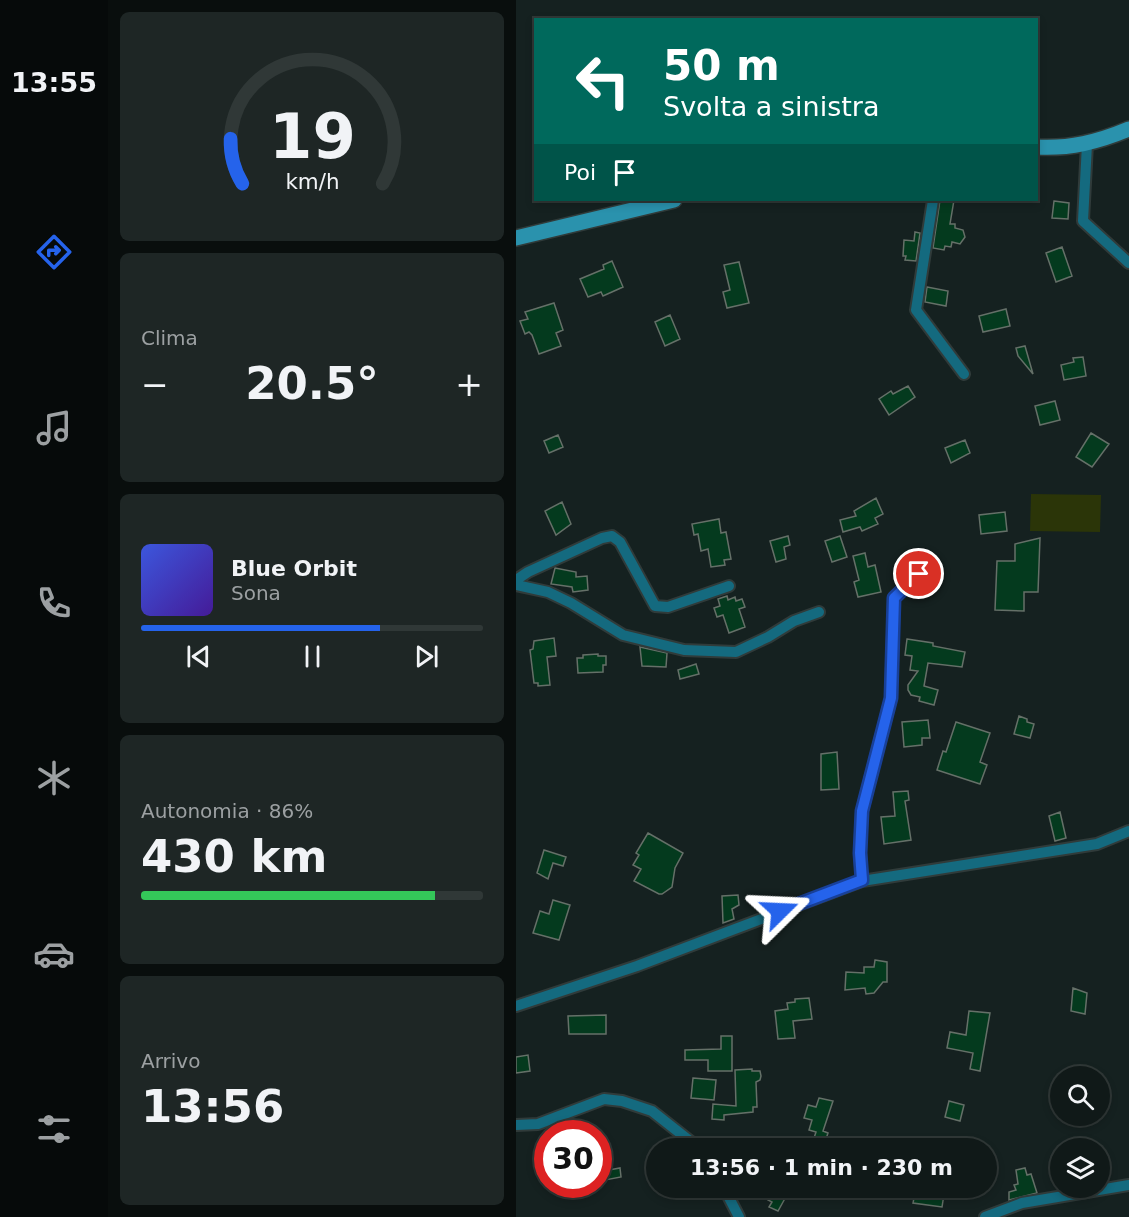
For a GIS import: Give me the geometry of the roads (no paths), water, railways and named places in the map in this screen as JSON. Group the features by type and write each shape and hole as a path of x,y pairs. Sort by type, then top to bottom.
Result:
{"main road":[{"path":"1038,147 1056,148 1087,144 1129,129"},
{"path":"516,238 670,201"}],"street":[{"path":"1087,144 1083,221 1129,263"},
{"path":"933,201 916,310 964,374"},
{"path":"516,580 528,572 602,538 612,536 620,542 655,606 668,607 729,586"},
{"path":"862,880 860,853 862,811 891,698 894,598 919,574"},
{"path":"516,585 548,592 623,635 684,650 736,652 768,637 794,621 819,612"},
{"path":"516,1006 637,966 862,880 1097,844 1129,831"},
{"path":"516,1125 538,1124 604,1099 622,1101 652,1111 686,1138"},
{"path":"985,1217 1022,1203 1129,1185"},
{"path":"729,1198 739,1217"}]}
